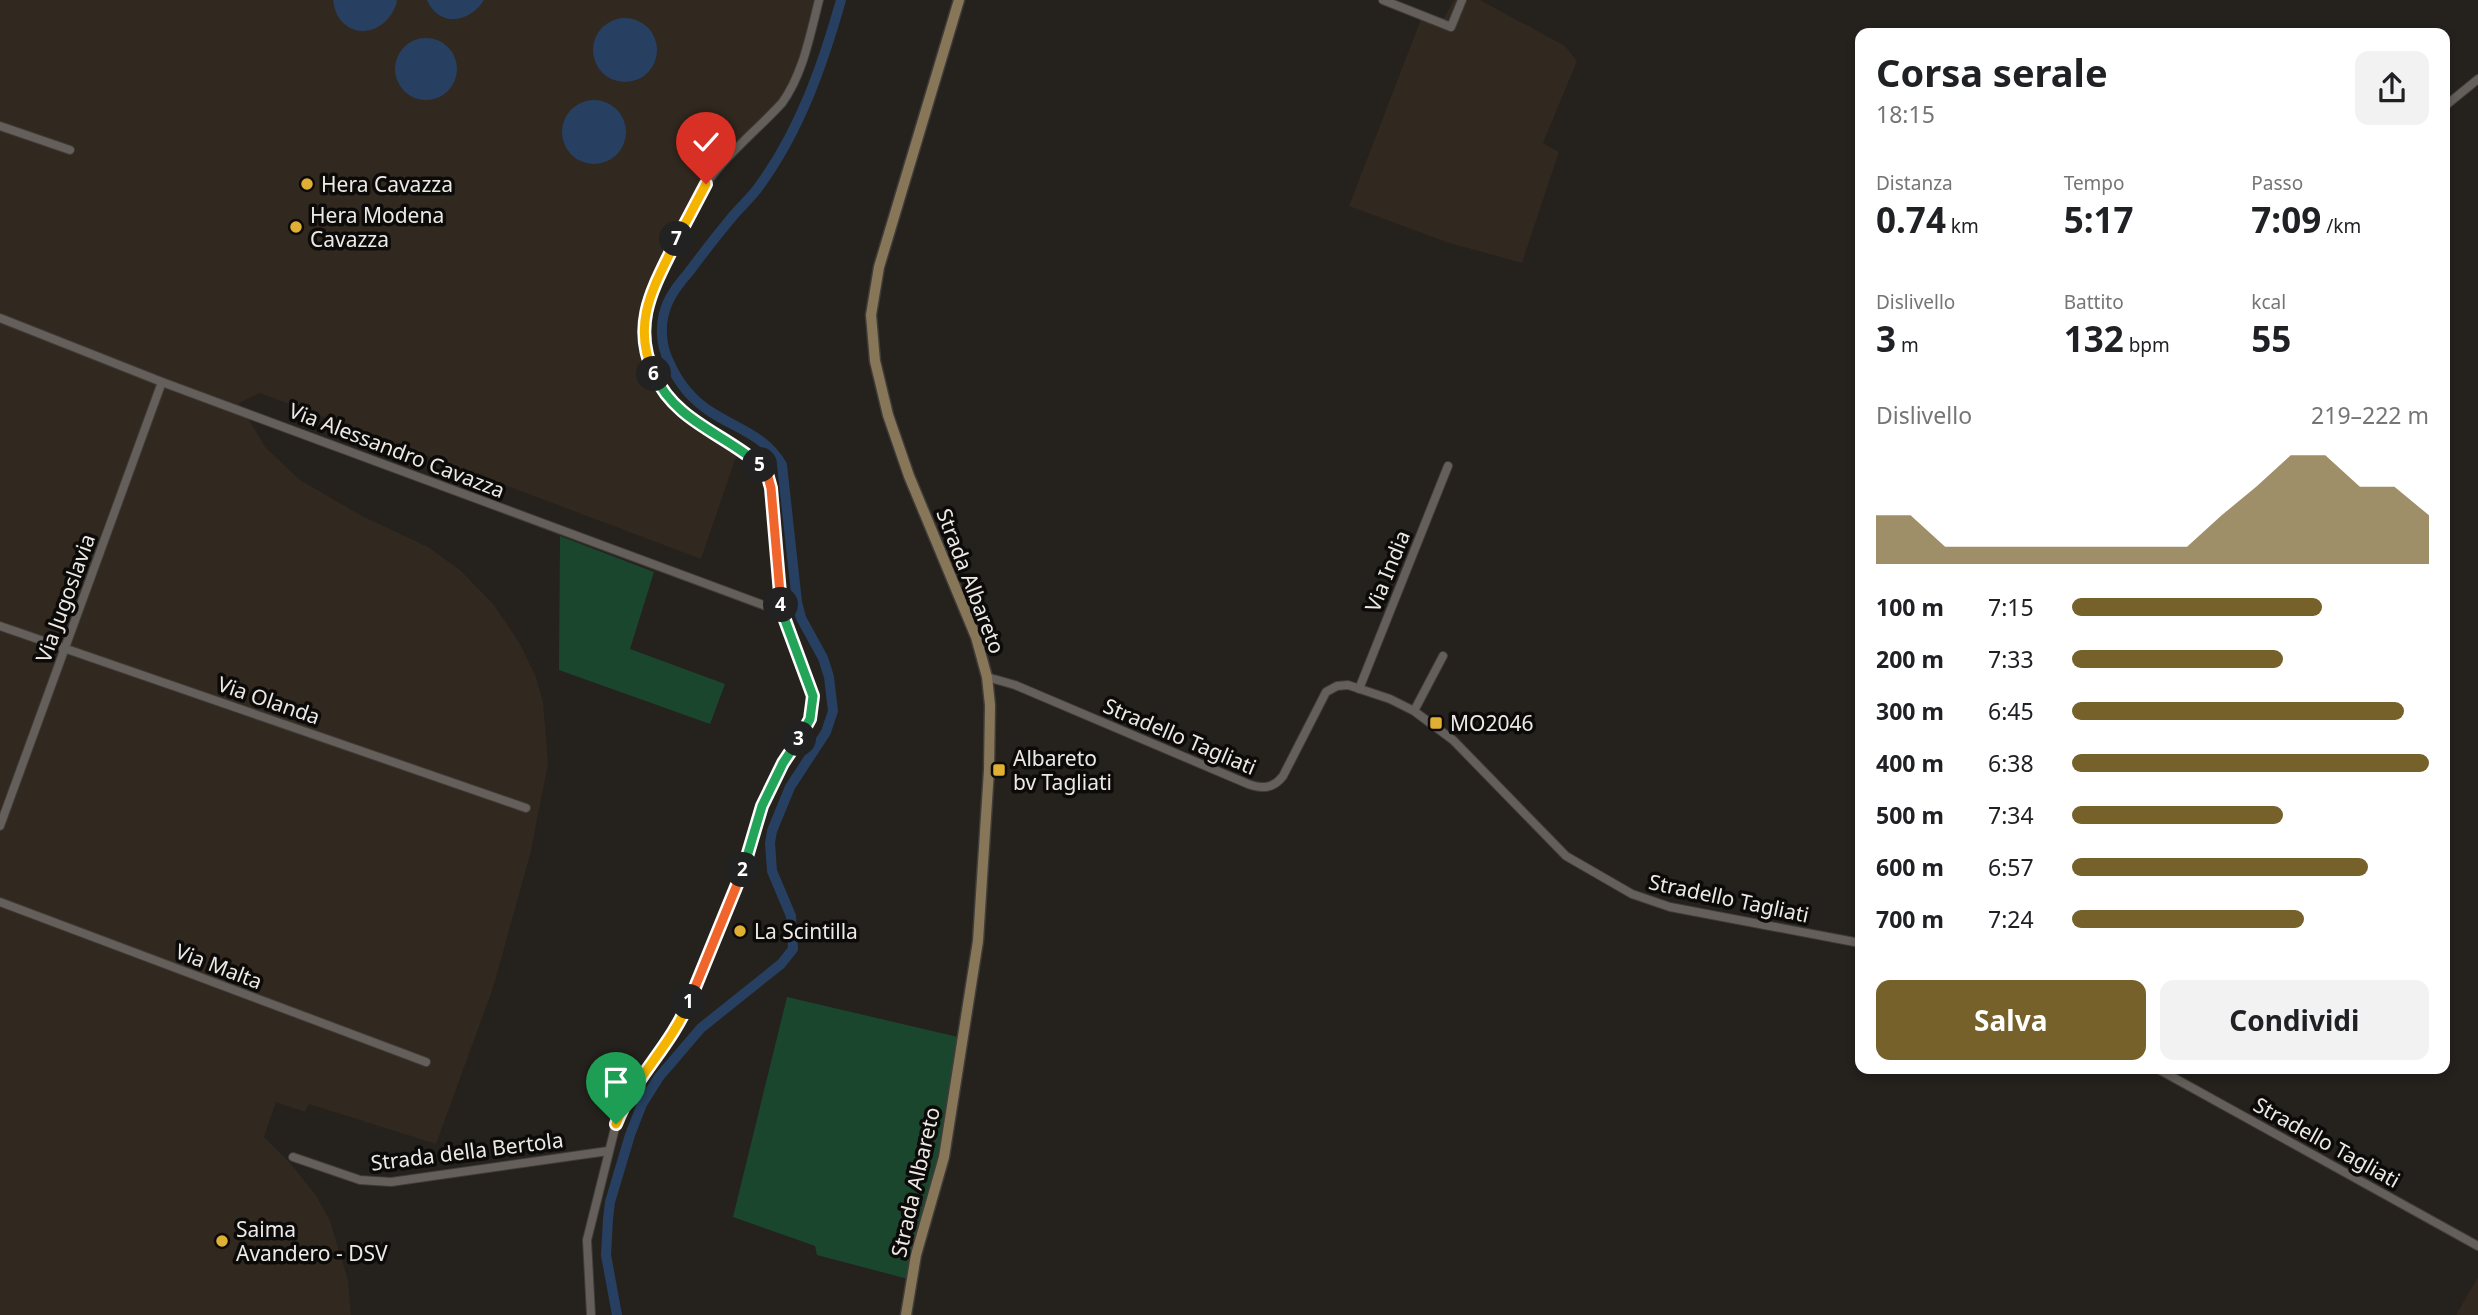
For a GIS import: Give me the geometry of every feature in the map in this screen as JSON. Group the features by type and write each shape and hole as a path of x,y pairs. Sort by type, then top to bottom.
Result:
{"street":[{"path":"591,1315 587,1240 620,1113 632,1090 680,1022 745,864 762,806 783,763 810,719 813,696 782,612 773,501 768,477 762,467 748,455 687,417 670,401 659,385 648,360 644,324 650,296 700,192 718,168 782,103 791,89 802,62 819,0"},
{"name":"Strada Albareto","path":"906,1315 916,1255 944,1157 978,941 989,770 990,705 987,677 966,610 909,476 888,415 875,361 872,335 873,302 880,267 959,0"},
{"path":"1383,0 1451,27 1462,0"},
{"path":"2450,102 2478,79"},
{"path":"0,126 70,150"},
{"name":"Via Alessandro Cavazza","path":"0,318 162,382 782,612"},
{"name":"Via Jugoslavia","path":"1,820 162,382"},
{"name":"Via India","path":"1359,689 1448,466"},
{"name":"Via Olanda","path":"0,626 526,808"},
{"path":"1414,711 1443,656"},
{"name":"Stradello Tagliati","path":"987,677 1015,685 1262,788 1275,785 1283,776 1326,692 1342,685 1359,689 1390,699 1414,711 1453,740 1566,856 1632,894 1670,907 1855,942"},
{"name":"Via Malta","path":"0,902 426,1062"},
{"name":"Stradello Tagliati","path":"2167,1074 2478,1246"},
{"name":"Strada della Bertola","path":"293,1157 360,1180 391,1182 608,1151"}],"shaded area":[{"path":"0,0 815,0 805,41 789,84 779,100 735,146 675,236 643,303 638,337 647,369 664,401 678,418 738,451 701,559 260,393 239,403 265,447 300,480 362,516 428,547 460,570 493,604 519,642 536,677 543,702 548,764 530,855 493,988 436,1144 309,1104 305,1112 276,1102 264,1137 315,1194 330,1221 348,1280 351,1315 0,1315"},
{"path":"1454,0 1480,0 1565,46 1577,61 1543,143 1559,152 1522,263 1446,242 1349,206 1423,14 1444,18"},
{"path":"2478,1277 2478,1315 2456,1315"}],"green space":[{"path":"560,536 654,572 630,649 725,684 710,724 559,670"},
{"path":"787,997 958,1037 939,1161 908,1279 817,1255 815,1246 733,1217"}],"water":[{"path":"333,0 397,1 392,14 383,23 374,29 363,31 344,23 337,14"},
{"path":"427,0 484,0 471,14 455,19 439,15"},
{"path":"625,18 643,24 651,32 657,50 651,68 643,76 625,82 607,76 599,68 593,50 599,32 607,24"},
{"path":"426,38 438,40 448,47 455,57 455,81 448,91 438,98 426,100 414,98 404,91 397,81 395,69 397,57 404,47 414,40"},
{"path":"594,100 612,106 620,114 626,132 620,150 612,158 594,164 576,158 568,150 562,132 568,114 576,106"}],"waterway":[{"path":"617,1315 606,1255 608,1219 610,1202 630,1135 642,1104 659,1077 701,1028 781,964 793,949 791,916 772,871 772,831 790,787 826,732 833,711 829,677 823,658 801,618 797,602 782,465 768,447 711,412 682,385 664,349 663,317 677,286 757,189 787,142 809,96 841,0"}],"place":[{"name":"Hera Cavazza","path":"307,184"},
{"name":"Hera Modena Cavazza","path":"296,227"},
{"name":"MO2046","path":"1436,723"},
{"name":"Albareto bv Tagliati","path":"999,770"},
{"name":"La Scintilla","path":"740,931"},
{"name":"Saima Avandero - DSV","path":"222,1241"}],"route":[{"path":"616,1124 632,1090 680,1022 745,864 768,791 806,727 813,704 813,696 782,612 771,488 766,472 748,455 687,417 676,407 659,385 646,352 646,305 706,184"}]}
